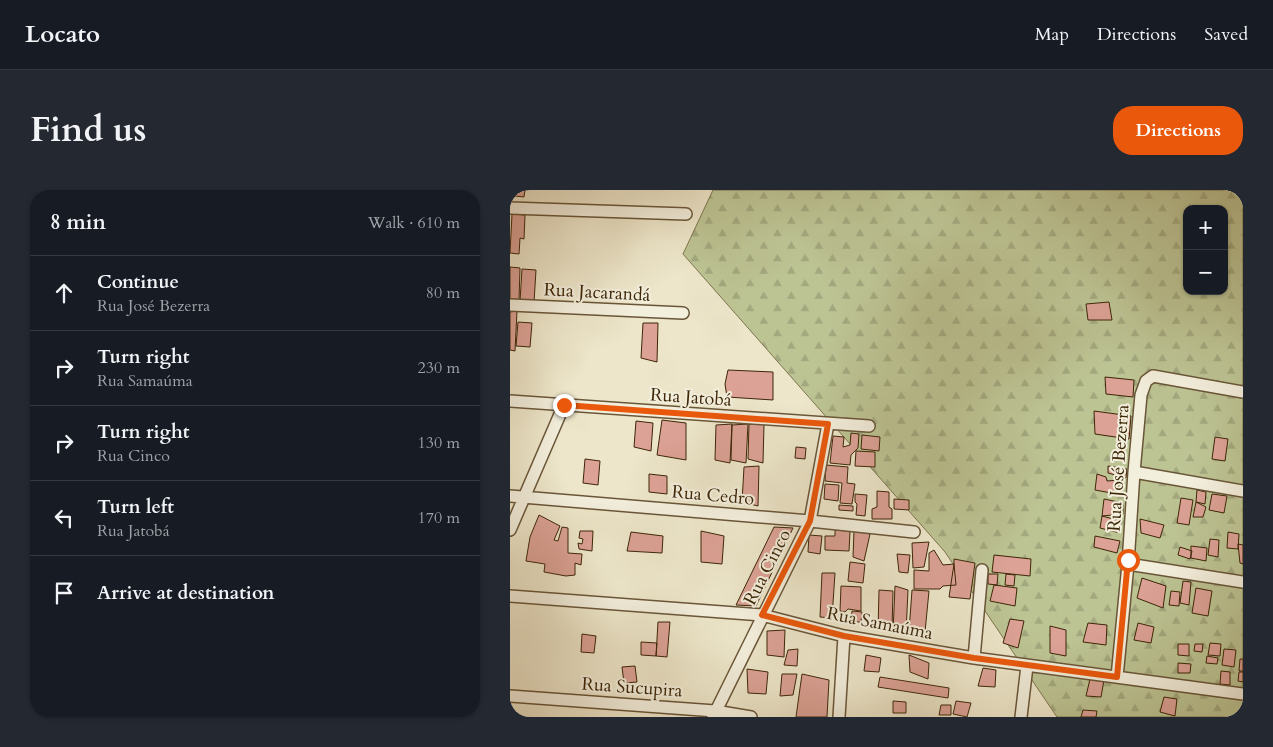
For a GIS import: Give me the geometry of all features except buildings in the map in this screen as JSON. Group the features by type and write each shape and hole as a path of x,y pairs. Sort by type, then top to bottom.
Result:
{"street":[{"path":"510,208 686,214"},
{"name":"Rua Jacarandá","path":"510,305 683,313"},
{"name":"Rua José Bezerra","path":"1117,677 1141,395 1146,381 1153,376 1243,392"},
{"name":"Rua Jatobá","path":"510,401 869,426"},
{"path":"510,530 564,405"},
{"name":"Rua Cinco","path":"714,714 810,521 828,424"},
{"path":"1134,472 1243,491"},
{"name":"Rua Cedro","path":"510,496 810,521 914,532"},
{"path":"1128,564 1243,582"},
{"path":"974,658 982,570"},
{"name":"Rua Samaúma","path":"510,596 762,615 844,636 974,658 1243,694"},
{"path":"839,717 844,636"},
{"path":"1021,717 1027,666"},
{"name":"Rua Sucupira","path":"510,696 751,717"}],"green space":[{"path":"713,190 1243,190 1243,717 1057,717 945,552 683,254"}],"route":[{"path":"564,405 828,424 810,521 762,615 844,636 1027,666 1117,677 1128,560"}]}
